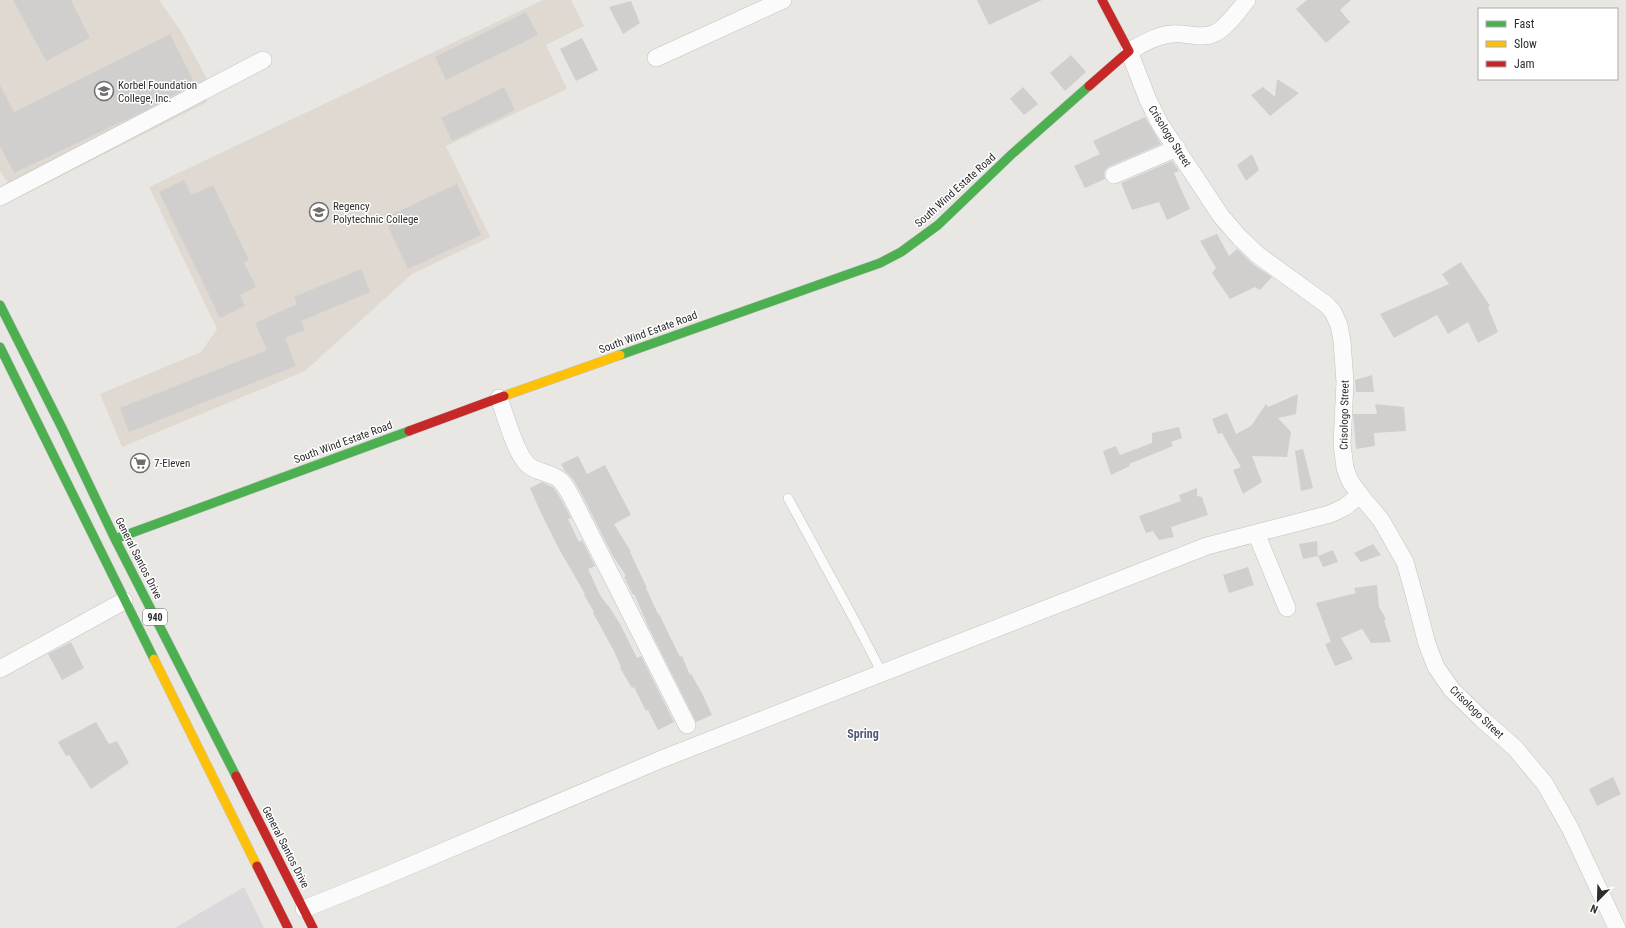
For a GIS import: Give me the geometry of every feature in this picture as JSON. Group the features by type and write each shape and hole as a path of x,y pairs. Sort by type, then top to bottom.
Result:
{"main road":[{"name":"Crisologo Street","path":"1102,0 1130,51"},
{"name":"South Wind Estate Road","path":"115,539 499,398 880,263 901,252 938,225 1012,154 1130,51"},
{"name":"General Santos Drive","path":"0,305 60,424 115,539 313,928"},
{"name":"940","path":"0,347 124,600 288,928"}],"street":[{"path":"656,58 783,0"},
{"path":"1130,51 1162,35 1184,33 1202,36 1216,33 1225,26 1247,0"},
{"name":"Crisologo Street","path":"1130,51 1148,100 1160,124 1221,216 1240,238 1258,255 1327,305 1333,312 1339,325 1342,341 1344,382 1342,444 1343,458 1350,481 1360,496 1381,520 1405,562 1427,644 1436,667 1452,690 1515,748 1545,784 1570,828 1617,928"},
{"path":"0,197 263,60"},
{"path":"1114,175 1177,148"},
{"path":"499,398 519,451 527,464 536,470 560,480 572,496 687,725"},
{"path":"304,909 384,877 662,759 1207,546 1290,526 1330,514 1345,507 1360,496"},
{"path":"1256,533 1287,608"},
{"path":"0,669 124,600"}],"lane":[{"path":"788,498 882,673"}],"shaded area":[{"name":"Korbel Foundation College, Inc.","path":"0,0 159,0 182,33 207,79 207,102 18,198 0,171"},
{"name":"Regency Polytechnic College","path":"543,0 571,0 584,26 546,45 567,89 446,146 490,237 412,274 305,371 122,447 100,394 201,352 217,329 149,187"},
{"path":"244,887 264,928 175,928"}],"building":[{"path":"13,0 71,0 90,38 46,61"},
{"path":"977,0 1042,0 989,25"},
{"path":"1307,0 1351,0 1340,10 1350,22 1326,43 1296,9"},
{"path":"631,1 640,23 623,34 609,7"},
{"path":"526,12 538,35 446,80 435,57"},
{"path":"170,34 195,84 138,114 14,173 0,146 0,85 14,112"},
{"path":"582,38 598,70 576,81 560,49"},
{"path":"1071,55 1086,72 1065,91 1050,73"},
{"path":"1277,79 1299,93 1270,116 1251,95 1263,87 1275,97"},
{"path":"504,87 515,110 452,141 441,118"},
{"path":"1023,87 1038,104 1024,115 1010,99"},
{"path":"1145,117 1161,144 1110,166 1104,173 1105,179 1085,188 1074,166 1100,154 1093,141"},
{"path":"1252,154 1259,170 1246,181 1237,165"},
{"path":"1172,161 1179,171 1174,173 1190,209 1167,220 1159,202 1132,210 1121,183"},
{"path":"184,180 191,195 213,185 249,260 244,263 256,287 240,295 245,306 220,318 159,192"},
{"path":"457,184 481,235 408,269 384,218"},
{"path":"1217,234 1229,256 1237,249 1254,265 1272,277 1260,290 1255,287 1230,299 1212,273 1216,268 1200,241"},
{"path":"1461,262 1490,306 1488,307 1498,332 1478,343 1468,322 1448,334 1437,315 1394,338 1380,314 1449,284 1442,274"},
{"path":"361,269 370,292 301,321 305,330 285,338 296,366 129,432 120,408 267,350 255,323 297,304 294,297"},
{"path":"1372,375 1374,392 1356,392 1355,380"},
{"path":"1298,394 1296,414 1278,418 1291,432 1287,457 1252,456 1262,482 1243,494 1233,470 1241,467 1222,433 1218,434 1212,419 1227,413 1236,434 1251,426 1266,404 1268,407"},
{"path":"1375,404 1404,407 1406,431 1374,433 1375,446 1356,449 1353,414 1377,414"},
{"path":"1179,427 1182,438 1171,442 1173,446 1129,464 1130,466 1111,475 1103,451 1116,446 1120,455 1152,443 1152,433"},
{"path":"1303,449 1313,488 1301,491 1295,451"},
{"path":"578,456 587,474 605,465 631,515 614,524 631,552 658,614 680,657 682,656 690,675 691,674 702,693 712,715 696,722 648,626 634,594 633,595 624,577 626,576 613,556 580,491 561,464"},
{"path":"542,482 554,488 562,501 571,518 568,519 579,542 582,540 595,566 588,569 600,595 620,624 637,658 641,656 674,722 658,730 648,710 646,711 634,687 632,688 620,668 621,667 614,651 593,613 594,612 584,595 585,594 559,549 530,488"},
{"path":"1197,488 1197,496 1202,497 1208,515 1171,527 1174,537 1159,540 1153,531 1146,533 1139,516 1181,501 1179,495"},
{"path":"1317,541 1318,556 1303,559 1299,544"},
{"path":"1373,544 1381,555 1361,562 1354,553"},
{"path":"1333,550 1338,562 1323,567 1318,556"},
{"path":"1248,567 1254,585 1229,593 1223,575"},
{"path":"1377,585 1379,607 1386,619 1384,620 1391,642 1371,643 1362,629 1341,638 1353,659 1335,666 1325,644 1331,642 1316,603 1356,593 1354,588"},
{"path":"71,642 84,668 62,680 48,654"},
{"path":"96,722 109,744 117,741 129,763 91,789 69,755 66,756 58,742"},
{"path":"1613,777 1621,794 1597,806 1589,789"}],"traffic: fast":[{"path":"620,355 880,263 901,252 938,225 1012,154 1089,86"},
{"path":"0,305 63,430 115,539 236,776"},
{"path":"0,347 154,659"},
{"path":"115,539 409,431"}],"traffic: slow":[{"path":"504,396 620,355"},
{"path":"154,659 257,866"}],"traffic: jam":[{"path":"1089,86 1129,51 1102,0"},
{"path":"409,431 504,396"},
{"path":"236,776 313,928"},
{"path":"257,866 288,928"}],"place":[{"name":"Korbel Foundation College, Inc.","path":"104,91"},
{"name":"Regency Polytechnic College","path":"319,212"},
{"name":"7-Eleven","path":"140,463"}],"district":[{"name":"Spring","path":"863,734"}]}
